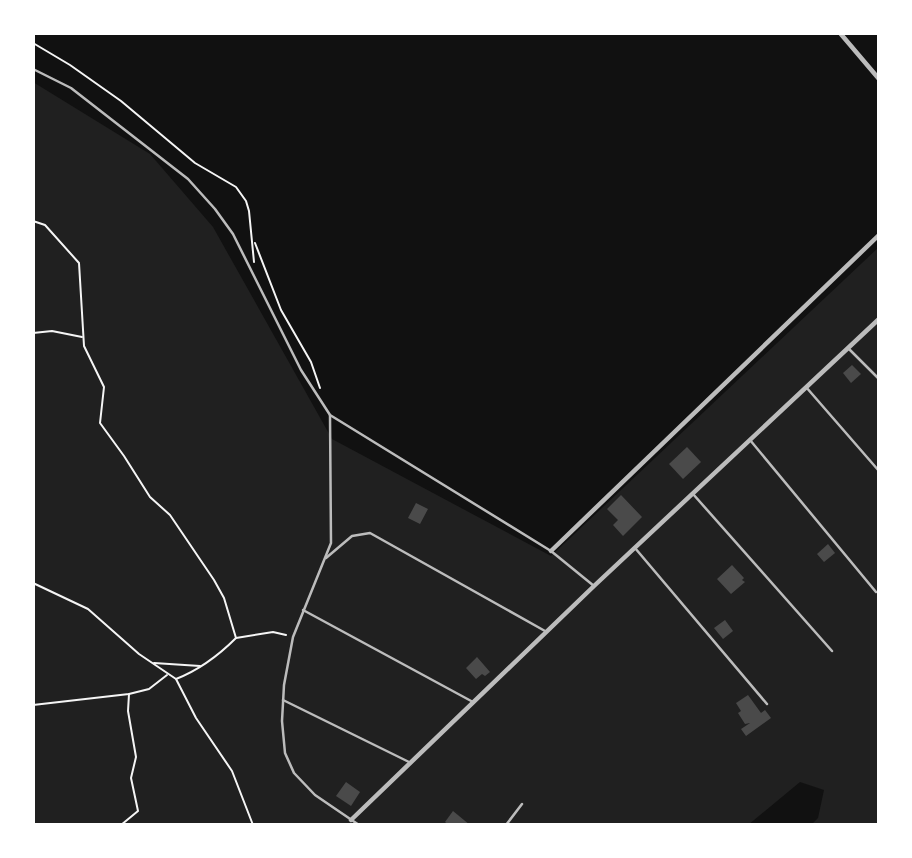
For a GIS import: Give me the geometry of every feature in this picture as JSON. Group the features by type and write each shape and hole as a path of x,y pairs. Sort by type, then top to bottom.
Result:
{"street":[{"path":"840,33 879,79"},
{"path":"551,551 879,235"},
{"path":"351,820 594,586 879,319"}],"lane":[{"path":"33,69 71,88 188,179 215,209 233,234 301,370 330,415 551,551 594,586"},
{"path":"848,348 879,379"},
{"path":"806,387 879,471"},
{"path":"330,415 331,543 293,637 282,721 285,753 294,773 315,796 359,825"},
{"path":"750,440 876,592"},
{"path":"693,494 832,651"},
{"path":"324,561 352,536 370,533 547,632"},
{"path":"635,548 767,704"},
{"path":"303,610 473,702"},
{"path":"284,700 410,763"},
{"path":"506,825 522,804"}],"path":[{"path":"33,43 121,101 195,163 236,187 246,201 253,239 255,275"},
{"path":"33,221 45,225 79,263 83,338 88,356 104,387 100,423 150,497 170,515 214,580 224,597 236,638"},
{"path":"253,239 281,310 311,362 319,383 321,401"},
{"path":"33,333 52,331 83,338"},
{"path":"33,583 88,609 152,663 176,679 196,718 232,771 253,825"},
{"path":"176,679 220,654 236,638 273,632 293,637"},
{"path":"152,663 201,666"},
{"path":"33,705 129,694 149,689 168,675"},
{"path":"121,825 138,811 131,778 136,757 128,711 129,694"}],"shaded area":[{"path":"33,82 150,154 213,227 332,439 551,556 879,247 879,825 811,825 818,818 824,790 800,782 748,825 33,825"}],"building":[{"path":"852,365 861,374 851,383 843,373"},
{"path":"687,447 701,462 683,479 669,464"},
{"path":"621,495 642,517 623,536 613,525 618,520 607,509"},
{"path":"416,503 428,509 420,524 408,518"},
{"path":"828,544 835,553 824,562 817,554"},
{"path":"732,565 745,582 731,594 717,579"},
{"path":"725,620 733,631 723,639 714,628"},
{"path":"477,657 490,672 476,679 466,668"},
{"path":"748,695 761,713 765,710 771,718 746,736 741,729 750,723 745,724 738,713 741,711 736,703"},
{"path":"346,782 360,792 351,806 336,796"},
{"path":"453,811 470,825 449,825 445,822"}]}
